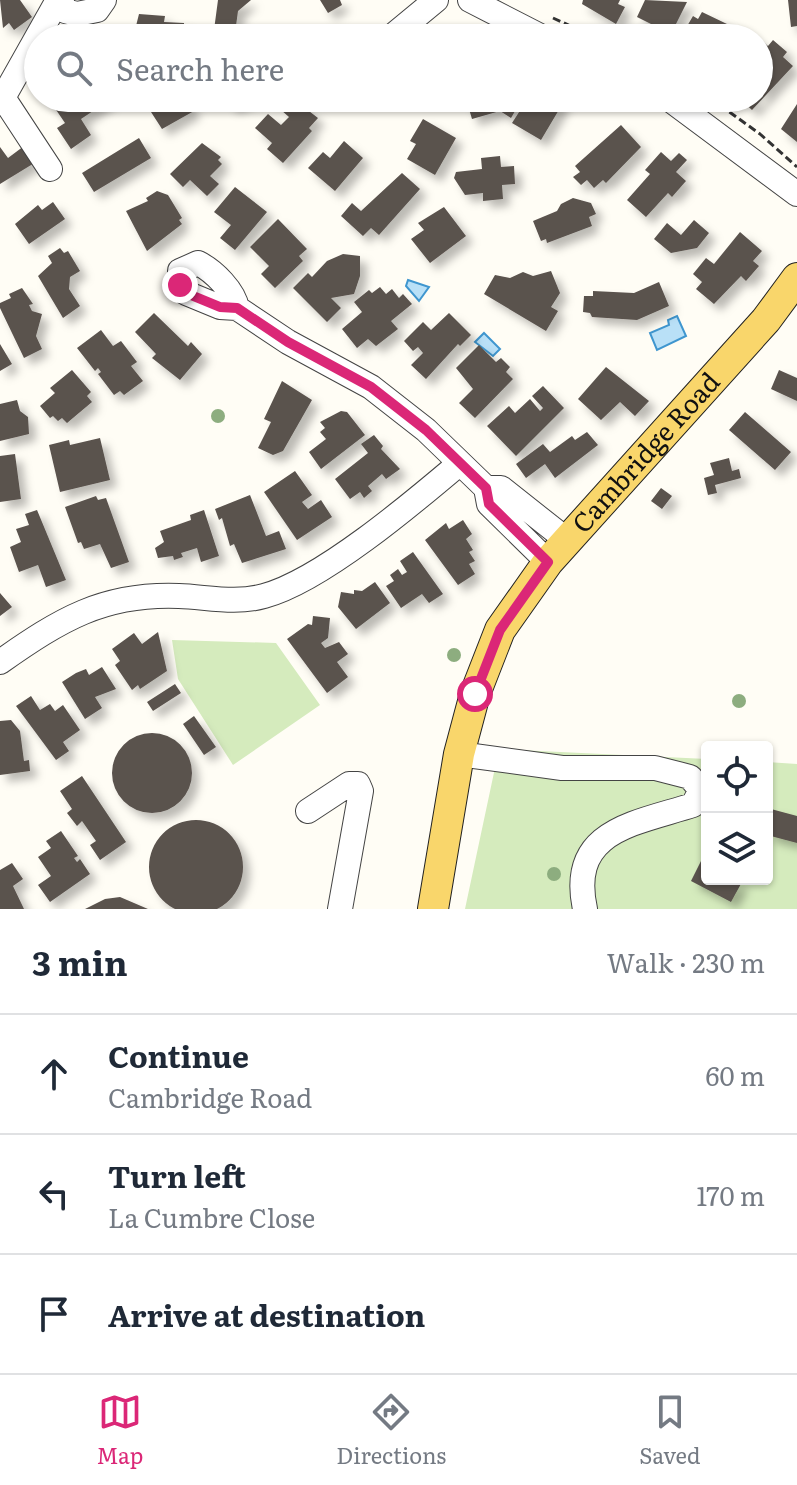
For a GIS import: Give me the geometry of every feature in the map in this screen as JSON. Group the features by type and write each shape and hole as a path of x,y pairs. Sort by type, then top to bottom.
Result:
{"main road":[{"name":"Cambridge Road","path":"433,909 459,754 475,694 500,630 558,551 766,320 797,278"}],"street":[{"path":"59,0 65,11 77,14 97,10 104,0"},
{"path":"45,24 59,0"},
{"path":"407,24 436,0"},
{"path":"470,0 517,24"},
{"path":"24,62 2,101 50,169"},
{"path":"687,112 797,194"},
{"path":"237,308 288,342 371,387 426,430 486,488 501,488 558,551"},
{"path":"0,662 75,613 108,602 141,596 224,600 261,597 288,589 398,515 460,463"},
{"path":"459,754 562,768 655,768 690,777 701,790 693,805 624,827 593,848 584,861 579,884 585,909"},
{"path":"308,811 349,784 358,784 361,791 340,909"}],"path":[{"path":"729,112 797,167"}],"green space":[{"path":"172,640 276,643 320,705 233,765 178,679"},
{"path":"499,749 701,759 701,885 773,885 773,762 797,764 797,909 465,909"}],"water":[{"path":"408,280 429,287 419,301 406,286"},
{"path":"677,316 686,336 657,350 650,333 669,325 668,320"},
{"path":"484,333 500,349 493,356 475,342"}],"building":[{"path":"0,0 20,0 32,17 14,30 9,23 3,28"},
{"path":"218,0 251,0 238,11 236,24 215,24"},
{"path":"320,0 340,0 342,5 328,13"},
{"path":"583,0 620,0 618,4 625,7 616,24 582,4"},
{"path":"645,0 687,2 676,24 651,24 637,17"},
{"path":"788,0 797,0 797,26 791,27"},
{"path":"702,12 727,24 688,24 693,16 698,19"},
{"path":"139,14 165,16 164,22 184,23 184,24 136,24"},
{"path":"773,40 787,52 783,57 793,66 773,87"},
{"path":"797,104 797,142 781,129"},
{"path":"58,112 92,112 81,119 91,135 71,149 57,128 65,123"},
{"path":"151,112 192,112 162,129"},
{"path":"283,112 310,112 318,118 309,128 312,131 283,163 267,149 272,143 255,128 268,114 281,125 289,117"},
{"path":"470,112 496,112 472,119"},
{"path":"519,112 558,112 541,140 512,123"},
{"path":"423,119 456,138 435,175 407,159 416,144 410,141"},
{"path":"621,125 641,147 606,183 603,180 594,188 587,180 581,185 573,177 580,172 575,166"},
{"path":"139,138 151,158 94,192 82,173"},
{"path":"344,141 363,158 335,191 308,168 323,152 330,158"},
{"path":"202,143 221,157 218,160 222,164 210,176 219,184 207,196 190,180 183,187 170,174"},
{"path":"24,146 36,162 0,184 0,147 8,158"},
{"path":"661,152 671,161 679,153 687,160 676,172 686,181 672,197 668,193 646,217 627,200 650,174 645,170"},
{"path":"500,156 501,167 514,166 515,184 502,185 503,199 483,201 483,193 465,195 454,178 456,172 482,169 481,158"},
{"path":"402,173 420,189 379,235 371,228 363,236 341,216 352,203 361,211"},
{"path":"235,187 267,212 235,250 220,238 231,225 214,212"},
{"path":"157,191 168,195 182,218 179,220 182,224 147,251 126,211 148,201 146,198"},
{"path":"573,198 591,203 596,214 589,217 592,226 547,243 546,239 541,241 533,221 557,211 561,204"},
{"path":"53,202 65,219 29,244 15,224 38,205 42,210"},
{"path":"444,207 466,236 430,263 411,239 424,230 418,223"},
{"path":"278,219 307,249 299,256 303,261 275,288 261,274 269,266 250,247"},
{"path":"694,220 709,233 697,248 671,253 654,239 667,223 681,235"},
{"path":"740,232 762,251 753,261 759,266 746,281 741,276 714,304 696,289 702,282 693,274 706,258 714,264"},
{"path":"60,248 64,253 68,251 80,271 70,277 69,289 80,306 63,318 38,276 52,263 48,256"},
{"path":"343,254 360,256 360,276 354,294 331,298 341,308 327,322 293,288 308,273 312,277 327,261"},
{"path":"551,271 560,293 551,307 558,311 546,331 484,294 495,275 510,278 523,272 533,276"},
{"path":"659,282 669,306 637,320 592,317 590,313 583,312 584,296 593,296 593,291 634,293"},
{"path":"380,287 386,294 392,289 399,298 403,294 412,304 391,321 398,329 376,346 368,339 357,348 342,329 362,312 354,302 369,290 372,293"},
{"path":"22,288 33,304 29,305 32,311 42,314 36,336 42,349 24,358 0,308 0,303 11,298 9,294"},
{"path":"154,313 188,346 191,342 202,354 180,380 152,358 156,354 135,332"},
{"path":"449,313 471,335 460,346 458,344 426,379 411,365 423,353 418,347 413,351 404,341 423,322 431,330"},
{"path":"101,330 113,346 121,341 137,362 131,366 143,381 124,395 120,391 114,395 98,374 101,372 98,368 95,371 77,348"},
{"path":"0,344 12,364 0,371"},
{"path":"479,345 496,362 501,358 510,367 506,372 513,379 475,418 459,403 473,389 456,368"},
{"path":"606,367 649,401 635,416 620,402 601,420 578,399"},
{"path":"72,370 91,392 87,396 92,402 67,423 62,418 58,421 53,416 50,418 40,406 55,393 50,388"},
{"path":"779,370 797,378 797,401 771,389"},
{"path":"282,381 312,400 283,451 273,455 258,448 271,422 264,419"},
{"path":"543,386 564,408 516,456 487,426 509,406 515,413 530,399 540,411 543,408 532,396"},
{"path":"17,400 20,411 28,417 29,434 0,441 0,404"},
{"path":"341,411 347,412 365,435 321,469 309,452 326,439 320,432 325,428 320,422"},
{"path":"745,412 791,452 775,470 729,430"},
{"path":"587,432 598,445 555,478 545,464 526,478 516,464 543,444 550,452 572,436 575,440"},
{"path":"374,435 383,446 381,449 400,469 386,479 382,474 368,486 372,491 364,498 360,492 350,499 335,479 368,453 361,444"},
{"path":"100,438 110,480 60,492 49,445 69,440 70,445"},
{"path":"15,454 21,499 0,502 0,456"},
{"path":"729,458 732,471 739,469 741,478 715,485 717,493 708,495 704,478 714,475 710,463"},
{"path":"295,471 312,495 302,502 308,509 321,500 332,517 297,540 264,492"},
{"path":"661,488 672,496 662,509 651,501"},
{"path":"250,495 266,536 279,531 286,549 242,563 234,544 230,546 222,518 219,520 215,509"},
{"path":"96,496 98,500 106,498 129,562 111,568 100,544 84,549 81,542 78,543 65,507"},
{"path":"37,510 66,580 46,587 38,565 19,572 10,547 21,542 16,529 29,525 25,514"},
{"path":"204,510 219,556 201,562 197,548 181,553 183,557 174,560 173,556 158,558 155,548 164,542 160,531 191,520 190,515"},
{"path":"463,520 472,534 466,539 473,550 469,552 475,561 469,564 475,574 458,585 425,540 446,523 449,529"},
{"path":"413,552 443,594 429,603 422,594 401,608 386,586 394,581 390,575 398,569 402,575 407,572 400,561"},
{"path":"375,582 390,603 356,629 338,607 341,592 354,594 354,590 362,591"},
{"path":"0,593 12,607 0,616"},
{"path":"313,616 330,618 328,638 321,643 325,648 339,642 348,654 337,662 348,677 327,693 287,639 308,624 312,625"},
{"path":"158,632 167,671 140,689 138,685 132,690 115,665 120,661 112,649 134,633 142,644"},
{"path":"102,667 116,689 95,697 102,708 85,719 62,682 86,669 89,675"},
{"path":"175,684 181,693 153,711 147,702"},
{"path":"31,696 40,710 50,704 55,711 63,705 80,730 63,742 69,751 56,760 16,706"},
{"path":"194,716 216,747 204,755 183,724"},
{"path":"11,720 20,731 24,761 29,760 30,771 0,775 0,721"},
{"path":"152,733 167,736 180,745 189,758 192,773 189,788 180,801 167,810 152,813 137,810 124,801 115,788 112,773 115,758 124,745 137,736"},
{"path":"82,776 126,842 100,860 90,845 96,841 82,821 77,826 67,813 72,809 60,791"},
{"path":"773,810 797,816 797,843 773,837"},
{"path":"196,820 214,823 235,841 242,858 240,885 217,909 175,909 152,885 149,867 152,849 163,834 178,823"},
{"path":"61,831 78,856 74,858 77,862 80,859 90,874 50,902 38,885 51,876 38,857 51,848 46,841"},
{"path":"701,861 701,885 740,885 731,902 691,881"},
{"path":"12,863 23,879 13,886 24,909 0,909 0,870"},
{"path":"120,897 148,909 85,909 105,899"}],"route":[{"path":"180,285 186,293 220,307 237,308 288,342 371,387 426,430 486,488 489,504 548,562 500,630 475,694"}]}
